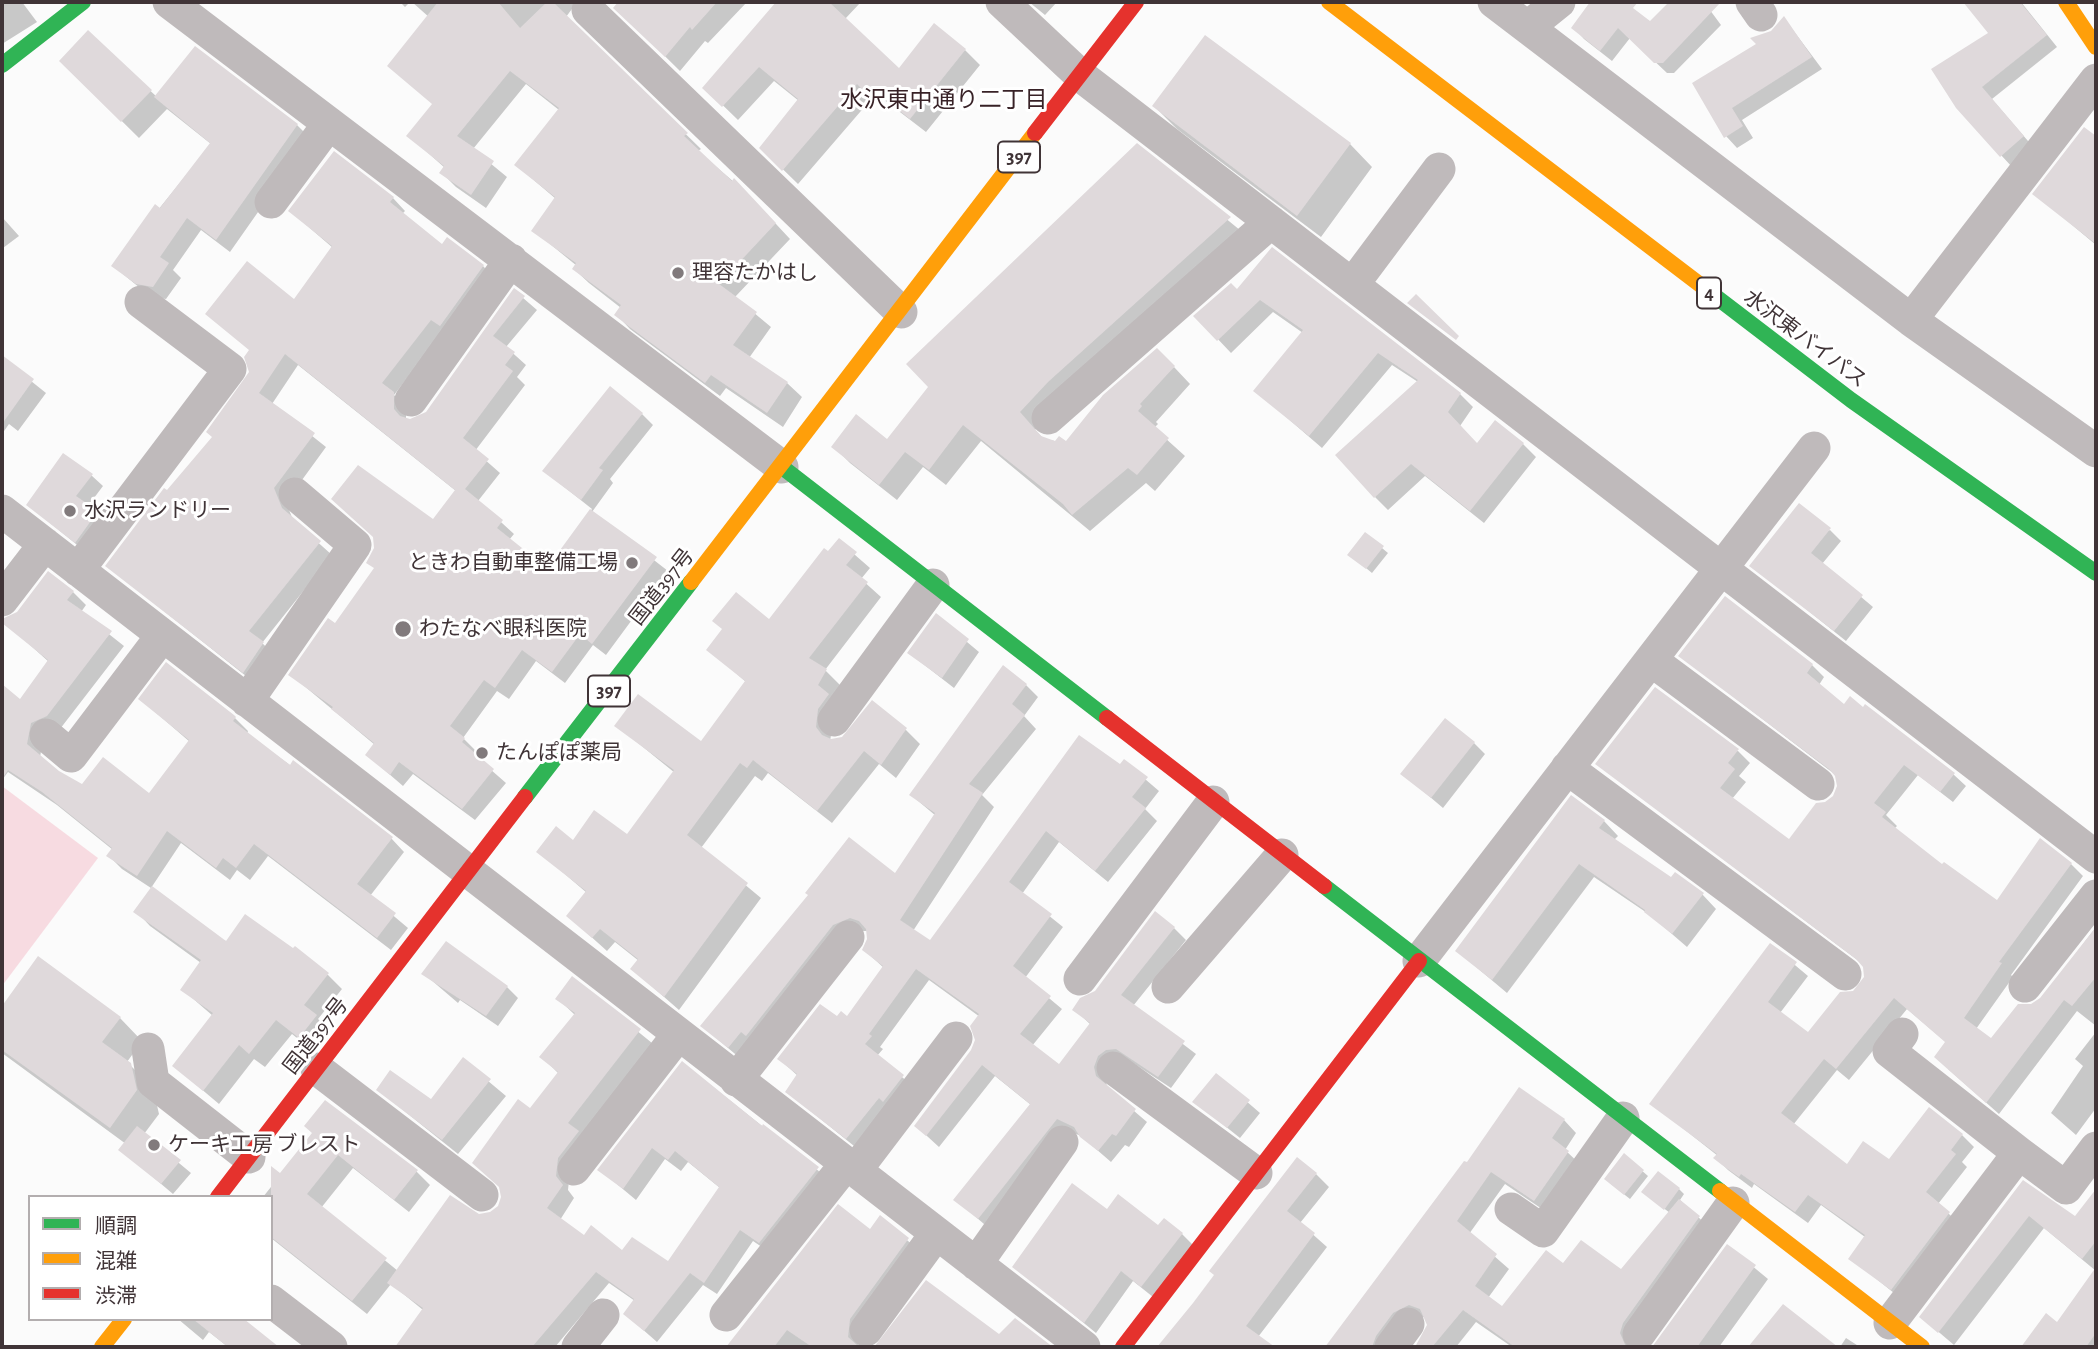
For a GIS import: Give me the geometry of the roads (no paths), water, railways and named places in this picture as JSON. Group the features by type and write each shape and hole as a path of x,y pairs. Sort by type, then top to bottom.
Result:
{"main road":[{"path":"2,65 83,2"},
{"name":"国道397号","path":"220,1195 782,467 1136,2"},
{"name":"水沢東バイパス","path":"1329,2 1851,400 2096,573"},
{"path":"2066,2 2096,47"},
{"path":"782,467 1922,1347"},
{"path":"1123,1347 1419,961"},
{"path":"102,1347 122,1321"}],"street":[{"path":"169,2 782,467"},
{"path":"1002,2 1081,76 2096,857"},
{"path":"1494,2 1911,320 2096,451"},
{"path":"1528,27 1559,2"},
{"path":"588,10 901,312"},
{"path":"1911,320 2096,80"},
{"path":"271,202 328,125"},
{"path":"1353,284 1439,169"},
{"path":"1048,418 1271,222"},
{"path":"411,400 511,260"},
{"path":"78,570 230,369 141,302"},
{"path":"1419,961 1814,448"},
{"path":"247,701 355,545 295,494"},
{"path":"2,511 1084,1347"},
{"path":"2,600 45,544"},
{"path":"834,720 933,585"},
{"path":"46,735 71,756 162,636"},
{"path":"1651,660 1818,784"},
{"path":"1567,768 1846,974"},
{"path":"1080,979 1213,802"},
{"path":"1168,987 1282,855"},
{"path":"2025,986 2096,896"},
{"path":"736,1080 848,937"},
{"path":"1902,1034 1889,1051 2066,1188 2096,1149"},
{"path":"573,1169 678,1035"},
{"path":"726,1315 956,1038"},
{"path":"148,1049 153,1082 249,1157"},
{"path":"1114,1068 1256,1174"},
{"path":"317,1069 482,1195"},
{"path":"1511,1209 1543,1231 1623,1118"},
{"path":"976,1265 1062,1142"},
{"path":"1890,1323 2019,1153"},
{"path":"1640,1334 1733,1203"},
{"path":"866,1330 936,1234"},
{"path":"273,1303 331,1347"},
{"path":"578,1347 603,1315"}],"place":[{"name":"理容たかはし","path":"678,273"},
{"name":"水沢ランドリー","path":"70,511"},
{"name":"ときわ自動車整備工場","path":"632,563"},
{"name":"わたなべ眼科医院","path":"403,629"},
{"name":"たんぽぽ薬局","path":"482,753"},
{"name":"ケーキ工房 ブレスト","path":"154,1145"}],"district":[{"name":"水沢東中通り二丁目","path":"944,100"}]}
